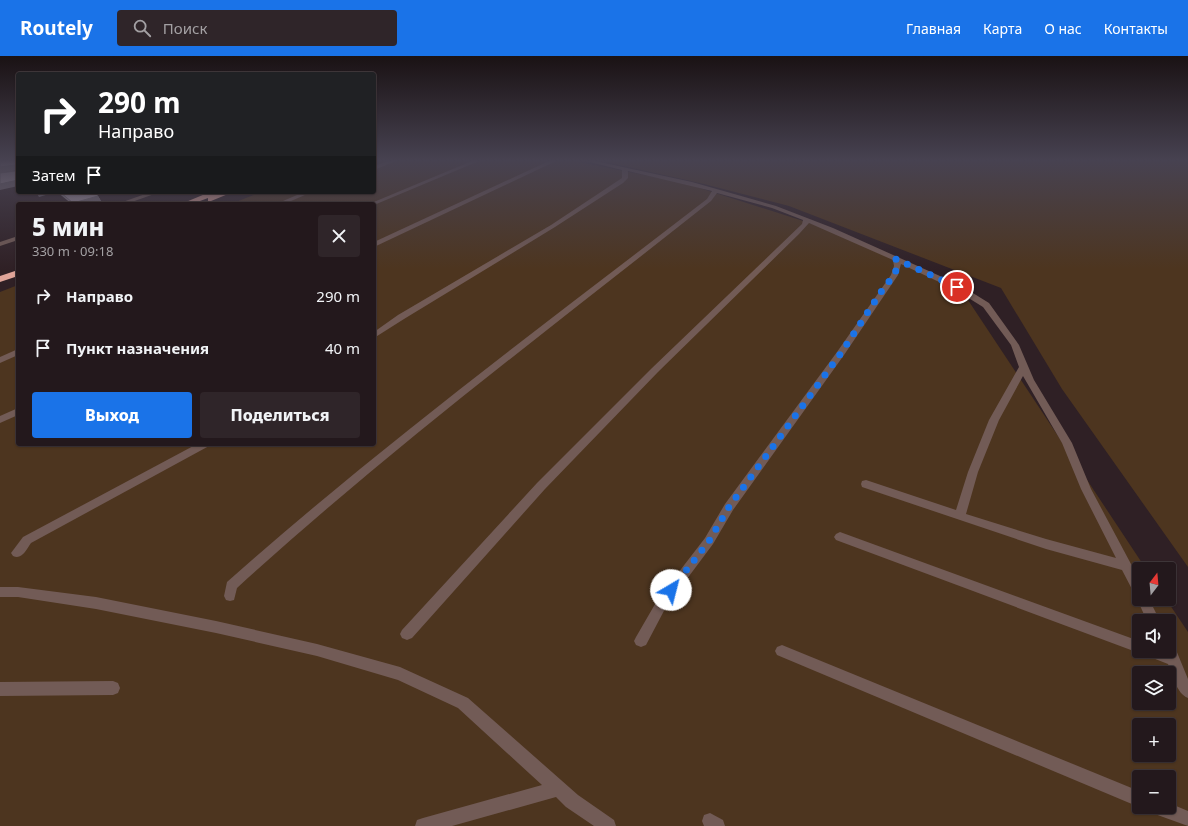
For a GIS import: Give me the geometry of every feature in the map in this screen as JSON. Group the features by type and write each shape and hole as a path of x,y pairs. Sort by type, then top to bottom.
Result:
{"highway":[{"path":"190,202 203,197"},
{"path":"203,202 216,197"},
{"path":"0,273 16,267"},
{"path":"0,279 16,274"}],"street":[{"path":"126,202 141,197"},
{"path":"284,202 297,197"},
{"path":"376,202 389,197"},
{"path":"376,244 476,197"},
{"path":"376,335 401,317 598,197"},
{"path":"230,596 231,586 290,532 458,393 711,197"},
{"path":"743,197 806,220 896,259 957,287 986,305 1015,345 1029,380 1067,443 1086,490 1132,578"},
{"path":"407,634 541,486 655,370 797,233 805,224 806,220"},
{"path":"0,244 16,239"},
{"path":"641,641 662,603 709,541 729,507 841,353 894,275 898,266 896,259"},
{"path":"0,360 16,353"},
{"path":"960,516 973,472 994,420 1024,366"},
{"path":"0,420 16,412"},
{"path":"16,553 27,540 201,446"},
{"path":"866,484 1046,544 1126,566"},
{"path":"840,537 1132,644"},
{"path":"0,592 18,592 96,604 216,627 317,650 400,674 463,703 572,801 608,826"},
{"path":"782,651 1132,796"},
{"path":"1173,658 1184,686 1188,691"},
{"path":"0,689 113,688"},
{"path":"423,826 558,788"},
{"path":"1176,814 1188,819"}],"shaded area":[{"path":"249,197 728,197 822,227 962,291 1141,562 1132,562 1132,606 1171,606 1188,632 1188,826 0,826 0,292 16,286 16,446 376,446 376,202 236,202"},
{"path":"754,197 1188,197 1188,567 1062,389 1001,288 789,206"}],"building":[{"path":"66,197 95,197 77,202 72,202"}],"route":[{"path":"671,590 709,541 729,507 841,353 864,316 894,275 898,266 896,259 957,287"}]}
